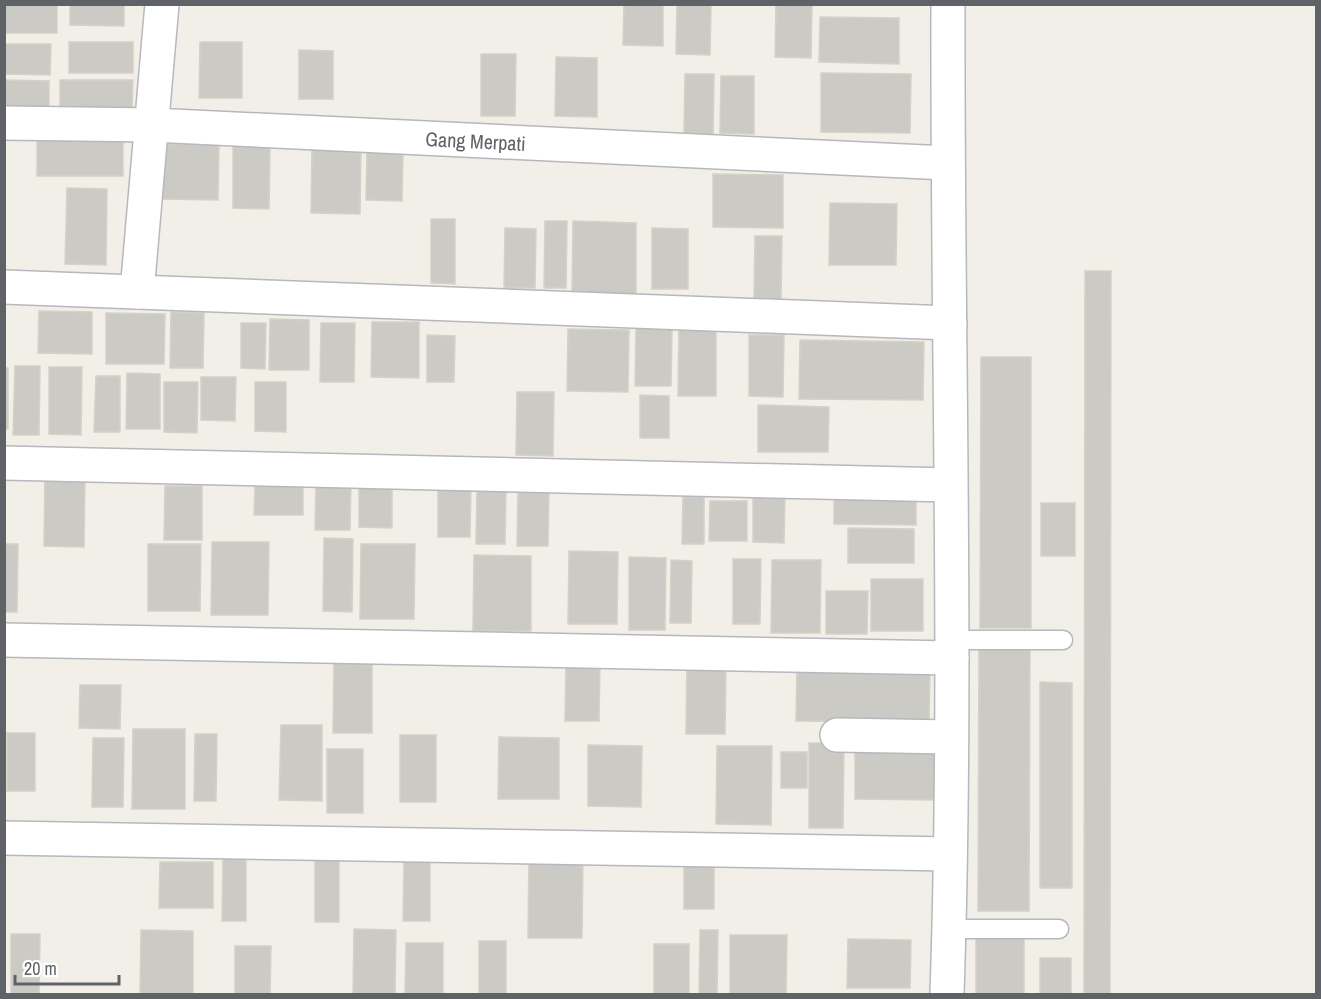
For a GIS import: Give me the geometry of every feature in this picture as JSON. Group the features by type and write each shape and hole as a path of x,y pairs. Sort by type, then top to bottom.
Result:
{"street":[{"path":"137,292 162,4"},
{"path":"947,994 952,649 947,163 948,4"},
{"name":"Gang Merpati","path":"4,123 152,125 947,163"},
{"path":"4,286 950,323"},
{"path":"4,463 950,485"},
{"path":"4,640 952,649"},
{"path":"837,735 951,736"},
{"path":"4,838 950,854"}],"lane":[{"path":"952,649 1063,640"},
{"path":"949,929 1059,928"}],"building":[{"path":"4,4 57,4 57,33 4,33"},
{"path":"70,4 124,4 124,26 70,25"},
{"path":"624,4 663,4 663,46 623,45"},
{"path":"677,4 711,4 710,55 676,54"},
{"path":"776,4 812,4 811,58 775,57"},
{"path":"820,17 899,18 899,64 819,62"},
{"path":"69,42 133,42 133,73 69,73"},
{"path":"200,42 242,42 242,98 199,98"},
{"path":"4,44 51,44 50,75 4,74"},
{"path":"299,50 333,51 333,99 299,99"},
{"path":"481,54 516,54 515,116 481,116"},
{"path":"556,57 597,58 597,117 555,116"},
{"path":"821,73 911,74 910,133 821,132"},
{"path":"685,74 714,74 713,135 684,134"},
{"path":"721,76 754,76 754,134 720,133"},
{"path":"4,80 49,81 49,107 4,106"},
{"path":"60,80 133,80 132,110 60,109"},
{"path":"37,135 123,136 123,176 37,176"},
{"path":"162,144 219,144 218,200 161,199"},
{"path":"233,146 270,146 269,209 233,208"},
{"path":"312,147 361,147 360,214 311,213"},
{"path":"367,149 403,149 402,201 366,200"},
{"path":"713,174 783,175 783,228 713,227"},
{"path":"67,188 107,189 106,265 65,264"},
{"path":"830,203 897,204 896,265 829,265"},
{"path":"431,219 455,219 455,284 431,283"},
{"path":"545,221 567,221 566,288 544,288"},
{"path":"573,221 636,223 636,294 572,294"},
{"path":"505,228 536,229 535,288 504,288"},
{"path":"652,228 688,229 688,289 652,289"},
{"path":"755,236 782,236 781,299 754,298"},
{"path":"1085,271 1111,271 1110,994 1084,994"},
{"path":"39,311 92,312 92,354 38,353"},
{"path":"171,312 204,313 203,368 170,368"},
{"path":"106,313 165,314 164,364 106,364"},
{"path":"270,319 309,320 309,370 269,370"},
{"path":"372,322 419,322 419,378 371,377"},
{"path":"241,323 266,323 265,369 241,368"},
{"path":"321,323 355,323 354,382 320,382"},
{"path":"636,327 672,328 671,386 635,386"},
{"path":"568,329 629,330 628,392 567,391"},
{"path":"679,330 716,330 716,396 678,396"},
{"path":"427,335 455,336 454,382 427,382"},
{"path":"749,335 784,335 783,397 749,396"},
{"path":"800,340 924,342 923,400 799,399"},
{"path":"981,357 1031,357 1031,628 980,628"},
{"path":"15,366 40,366 39,435 13,435"},
{"path":"49,367 82,367 81,435 49,434"},
{"path":"4,368 8,368 8,429 4,429"},
{"path":"127,373 160,374 160,429 126,429"},
{"path":"96,376 120,376 120,432 94,432"},
{"path":"201,377 236,377 235,421 201,420"},
{"path":"164,382 198,382 197,433 164,432"},
{"path":"255,382 286,382 286,432 255,431"},
{"path":"517,392 554,392 553,456 516,455"},
{"path":"640,395 669,396 669,438 640,438"},
{"path":"758,405 829,407 828,452 758,452"},
{"path":"45,474 85,475 84,547 44,546"},
{"path":"359,480 392,481 392,528 359,527"},
{"path":"438,481 471,482 470,537 438,537"},
{"path":"316,482 351,483 350,530 315,530"},
{"path":"255,485 303,485 303,515 254,515"},
{"path":"165,486 202,486 202,540 164,540"},
{"path":"477,486 506,487 505,544 476,544"},
{"path":"518,488 549,488 548,546 517,546"},
{"path":"753,490 785,490 784,543 753,542"},
{"path":"834,494 916,494 916,525 834,524"},
{"path":"683,497 704,497 704,544 682,544"},
{"path":"710,501 747,501 747,541 709,541"},
{"path":"1041,503 1075,503 1075,556 1041,556"},
{"path":"848,528 914,529 914,563 848,563"},
{"path":"324,538 353,539 352,612 323,611"},
{"path":"212,542 269,542 268,615 211,615"},
{"path":"4,544 18,544 17,612 4,612"},
{"path":"148,544 201,544 200,611 148,611"},
{"path":"361,544 415,544 414,619 360,619"},
{"path":"569,551 618,552 617,624 568,624"},
{"path":"474,555 531,556 531,631 473,631"},
{"path":"629,557 666,558 665,630 629,630"},
{"path":"733,559 761,559 760,624 733,624"},
{"path":"671,560 692,561 691,623 670,623"},
{"path":"772,560 821,560 820,633 771,633"},
{"path":"871,579 923,579 923,631 871,631"},
{"path":"826,591 868,591 867,634 826,634"},
{"path":"979,641 1030,641 1029,911 978,911"},
{"path":"687,660 726,661 725,734 686,734"},
{"path":"566,661 600,661 599,721 565,721"},
{"path":"334,662 372,662 372,733 333,733"},
{"path":"797,668 930,669 929,722 796,721"},
{"path":"1040,682 1072,683 1072,888 1040,888"},
{"path":"80,685 121,685 120,729 79,728"},
{"path":"281,725 322,725 322,801 279,800"},
{"path":"133,729 185,729 185,809 132,809"},
{"path":"7,733 35,733 35,791 7,791"},
{"path":"195,734 217,734 216,801 194,801"},
{"path":"400,735 436,735 436,802 400,802"},
{"path":"499,737 559,738 559,799 498,799"},
{"path":"93,738 124,738 123,807 92,807"},
{"path":"809,743 844,743 843,828 809,828"},
{"path":"588,745 642,746 641,807 588,806"},
{"path":"717,746 772,746 771,825 716,824"},
{"path":"327,749 363,749 363,813 327,813"},
{"path":"855,751 939,752 938,800 855,799"},
{"path":"781,752 807,752 807,788 781,788"},
{"path":"529,854 583,855 582,938 528,938"},
{"path":"223,858 246,859 246,921 222,921"},
{"path":"315,858 339,859 339,922 315,922"},
{"path":"404,861 430,861 430,921 403,921"},
{"path":"684,861 714,861 714,909 684,909"},
{"path":"160,862 213,862 213,908 159,908"},
{"path":"354,929 396,930 395,994 353,994"},
{"path":"141,930 193,931 193,994 140,994"},
{"path":"700,930 718,930 717,994 699,994"},
{"path":"11,934 40,934 39,994 11,994"},
{"path":"730,935 787,935 786,994 730,994"},
{"path":"976,937 1024,937 1024,994 976,994"},
{"path":"848,939 911,940 910,988 847,988"},
{"path":"479,941 506,941 506,994 479,994"},
{"path":"406,943 443,943 443,994 405,994"},
{"path":"654,944 689,944 689,994 654,994"},
{"path":"235,946 271,946 270,994 235,994"},
{"path":"1040,958 1071,958 1071,994 1040,994"}]}
